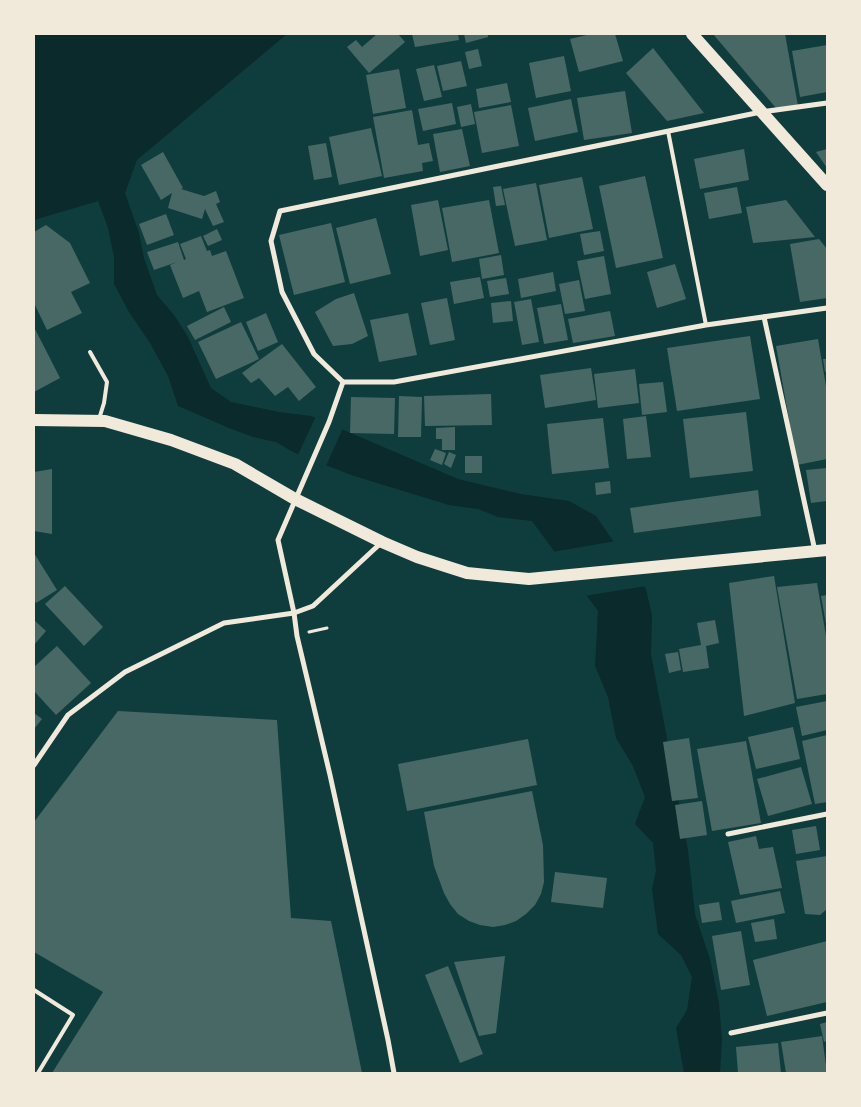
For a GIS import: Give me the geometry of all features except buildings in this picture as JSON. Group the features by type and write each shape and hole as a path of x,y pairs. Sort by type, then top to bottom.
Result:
{"main road":[{"path":"692,34 827,186"},
{"path":"34,420 105,421 171,440 235,464 295,499 382,542 417,557 467,573 529,579 821,550"}],"street":[{"path":"827,103 761,112 280,211 271,241 282,292 314,354 343,382 394,382 706,325 827,308"},
{"path":"764,317 821,550"},
{"path":"343,382 330,422 278,540 294,612 297,636 332,784 394,1073"},
{"path":"34,765 68,715 126,672 224,623 294,612 313,606 382,542"},
{"path":"728,834 827,814"},
{"path":"731,1033 827,1014"}],"lane":[{"path":"668,131 706,325"},
{"path":"90,352 107,382 104,403 98,421"},
{"path":"34,990 73,1015 38,1073"}],"water":[{"path":"34,34 287,34 137,160 125,193 157,295 174,315 188,337 211,388 231,402 279,412 311,416 458,479 521,494 569,501 596,516 646,589 652,616 651,654 688,850 695,914 710,959 719,1003 722,1039 720,1073 684,1073 676,1028 687,1010 692,977 681,955 658,934 652,889 656,871 653,843 635,824 645,797 633,766 616,738 608,697 595,666 598,611 532,521 498,517 478,509 449,505 351,475 293,452 276,442 253,437 178,406 168,376 114,284 114,257 108,228 98,201 34,220"}],"pier":[{"path":"316,416 343,428 325,468 297,457"},
{"path":"616,541 646,586 584,596 552,552"}]}
